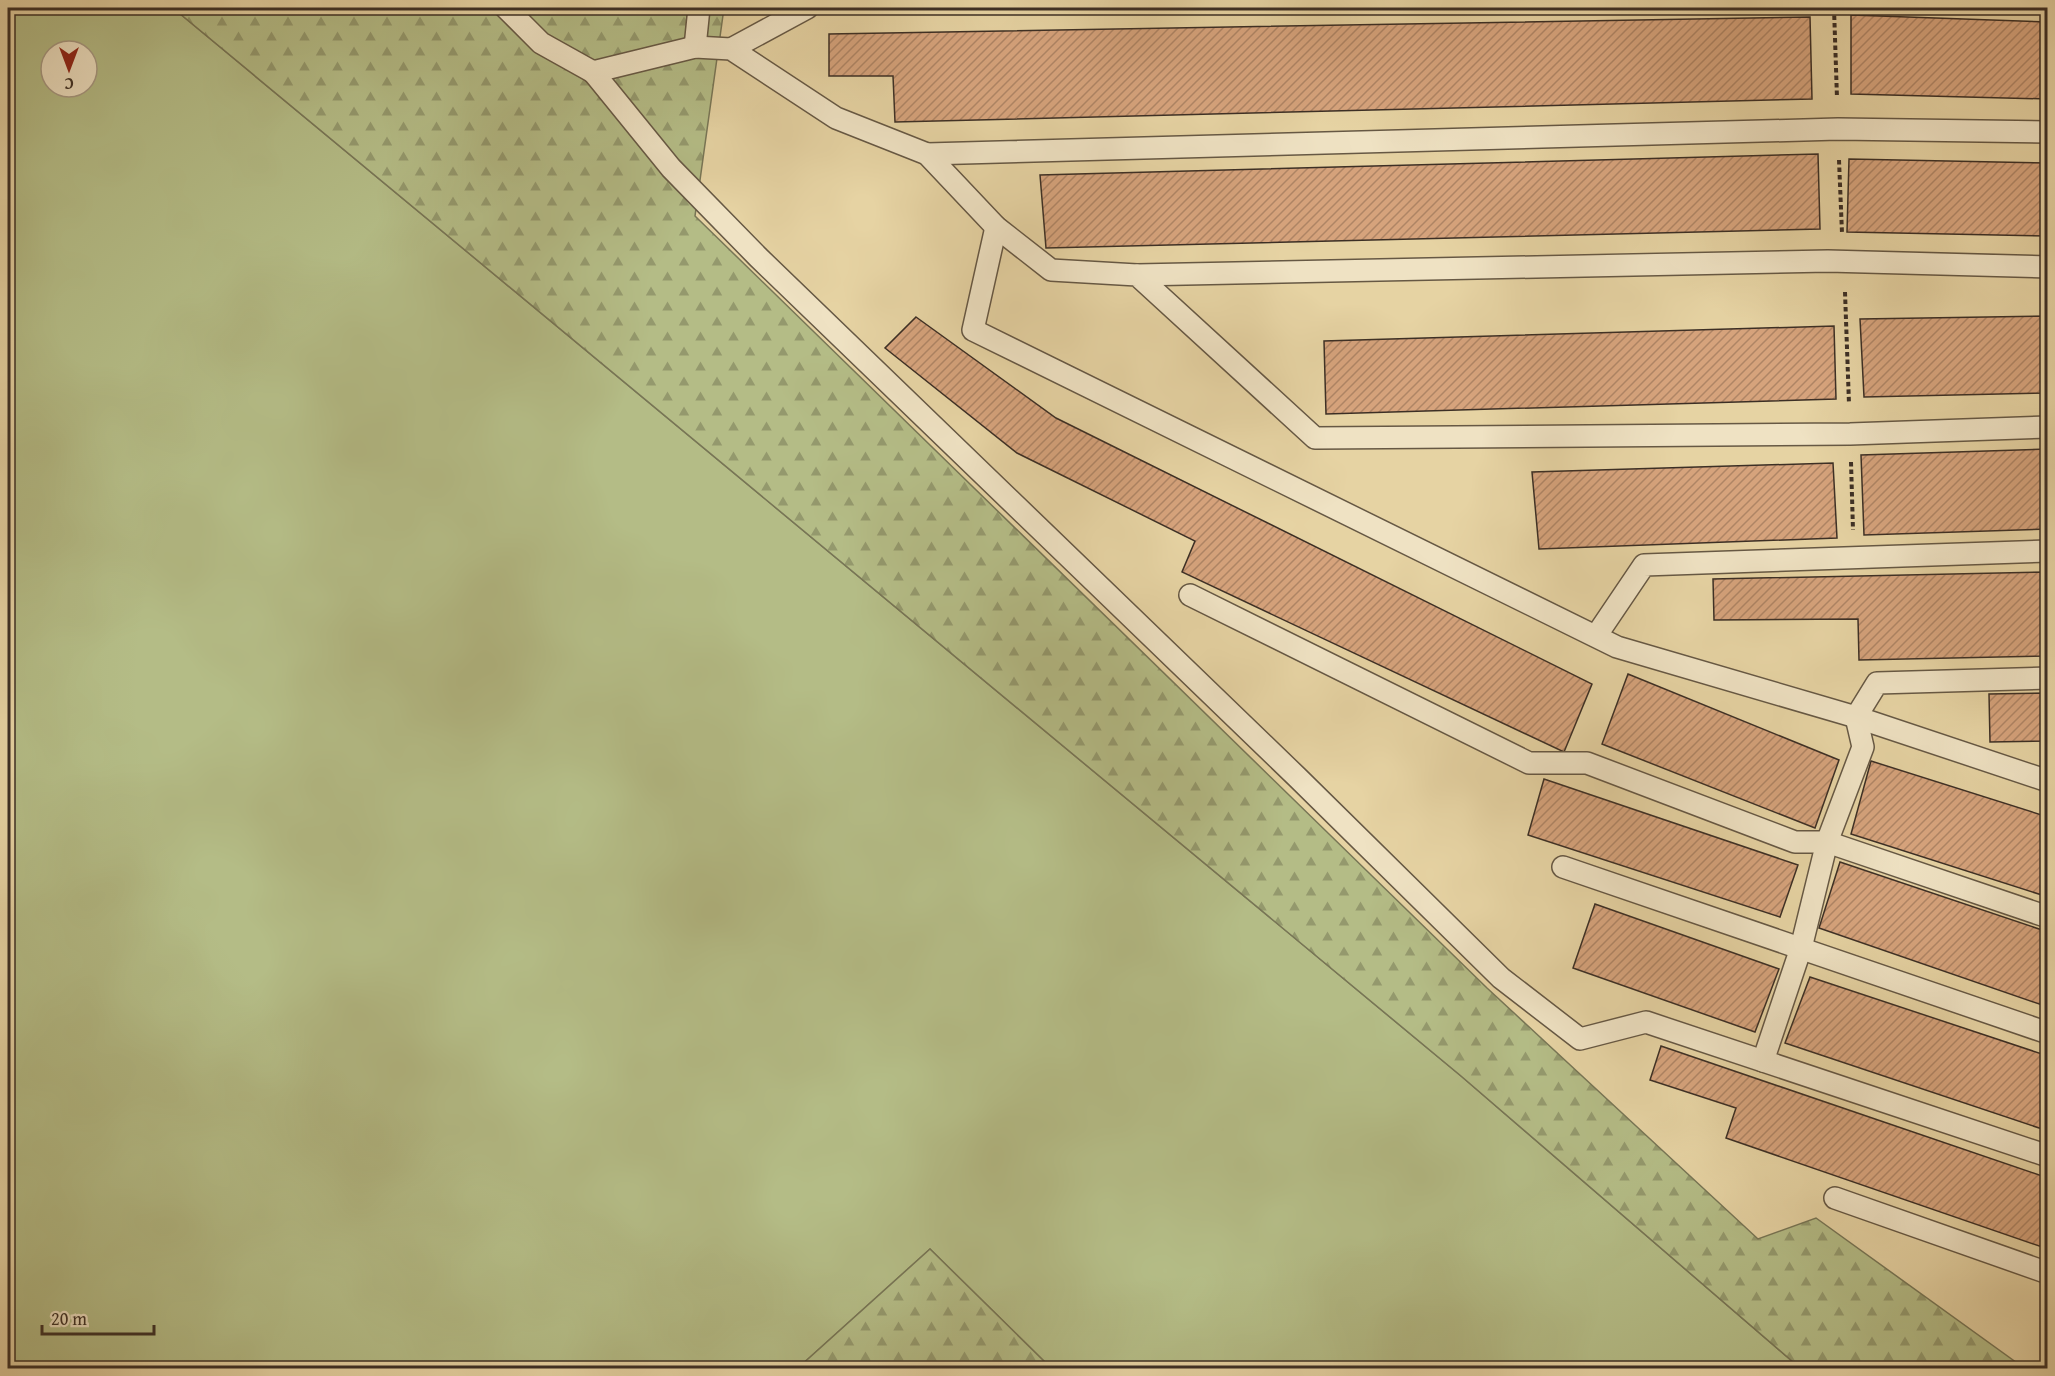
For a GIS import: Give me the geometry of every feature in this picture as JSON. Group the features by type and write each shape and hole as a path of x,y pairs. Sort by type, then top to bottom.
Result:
{"lane":[{"path":"506,8 541,43 593,72 671,168 758,258 1297,777 1501,978 1580,1039 1646,1022 2048,1156"},
{"path":"695,47 699,8"},
{"path":"731,49 807,8"},
{"path":"593,72 695,47 731,49 836,118 927,154 1838,129 2048,132"},
{"path":"927,154 996,227 1051,270 1137,275 1828,261 2048,267"},
{"path":"996,227 973,330 1617,647 1856,717 2048,781"},
{"path":"1137,275 1315,438 1850,434 2048,428"},
{"path":"1596,636 1644,565 2048,551"},
{"path":"1190,595 1529,763 1587,763 1795,842 1827,842 2048,917"},
{"path":"1763,1061 1801,948 1827,842 1863,747 1856,717 1877,683 2048,678"},
{"path":"1563,867 2048,1033"},
{"path":"1835,1198 2048,1273"}],"green space":[{"path":"8,8 173,8 1461,1076 1800,1368 1051,1368 930,1249 798,1368 8,1368"},
{"path":"173,8 724,8 695,216 1487,988 1758,1239 1816,1218 2024,1368 1800,1368 1461,1076"},
{"path":"930,1249 1051,1368 798,1368"}],"building":[{"path":"1851,15 2048,22 2048,99 1851,94"},
{"path":"1810,17 1812,99 895,122 893,76 829,76 829,34"},
{"path":"1818,154 1820,229 1046,248 1040,175"},
{"path":"1849,159 2048,163 2048,236 1847,232"},
{"path":"2048,316 2048,393 1864,397 1860,319"},
{"path":"916,317 1056,418 1592,684 1564,752 1182,572 1195,541 1017,453 885,348"},
{"path":"1834,326 1836,399 1326,414 1324,341"},
{"path":"2048,449 2048,529 1864,535 1861,455"},
{"path":"1833,463 1837,538 1539,549 1532,472"},
{"path":"2048,572 2048,656 1859,660 1858,619 1714,620 1713,579"},
{"path":"1628,674 1839,760 1815,828 1602,744"},
{"path":"2048,693 2048,741 1990,742 1989,694"},
{"path":"1871,761 2048,817 2048,897 1851,834"},
{"path":"1544,779 1798,865 1780,917 1528,835"},
{"path":"1840,862 2048,932 2048,1007 1819,928"},
{"path":"1595,904 1779,969 1755,1032 1573,968"},
{"path":"1810,977 2048,1056 2048,1131 1785,1043"},
{"path":"1661,1046 2048,1178 2048,1249 1726,1138 1736,1108 1650,1080"}]}
